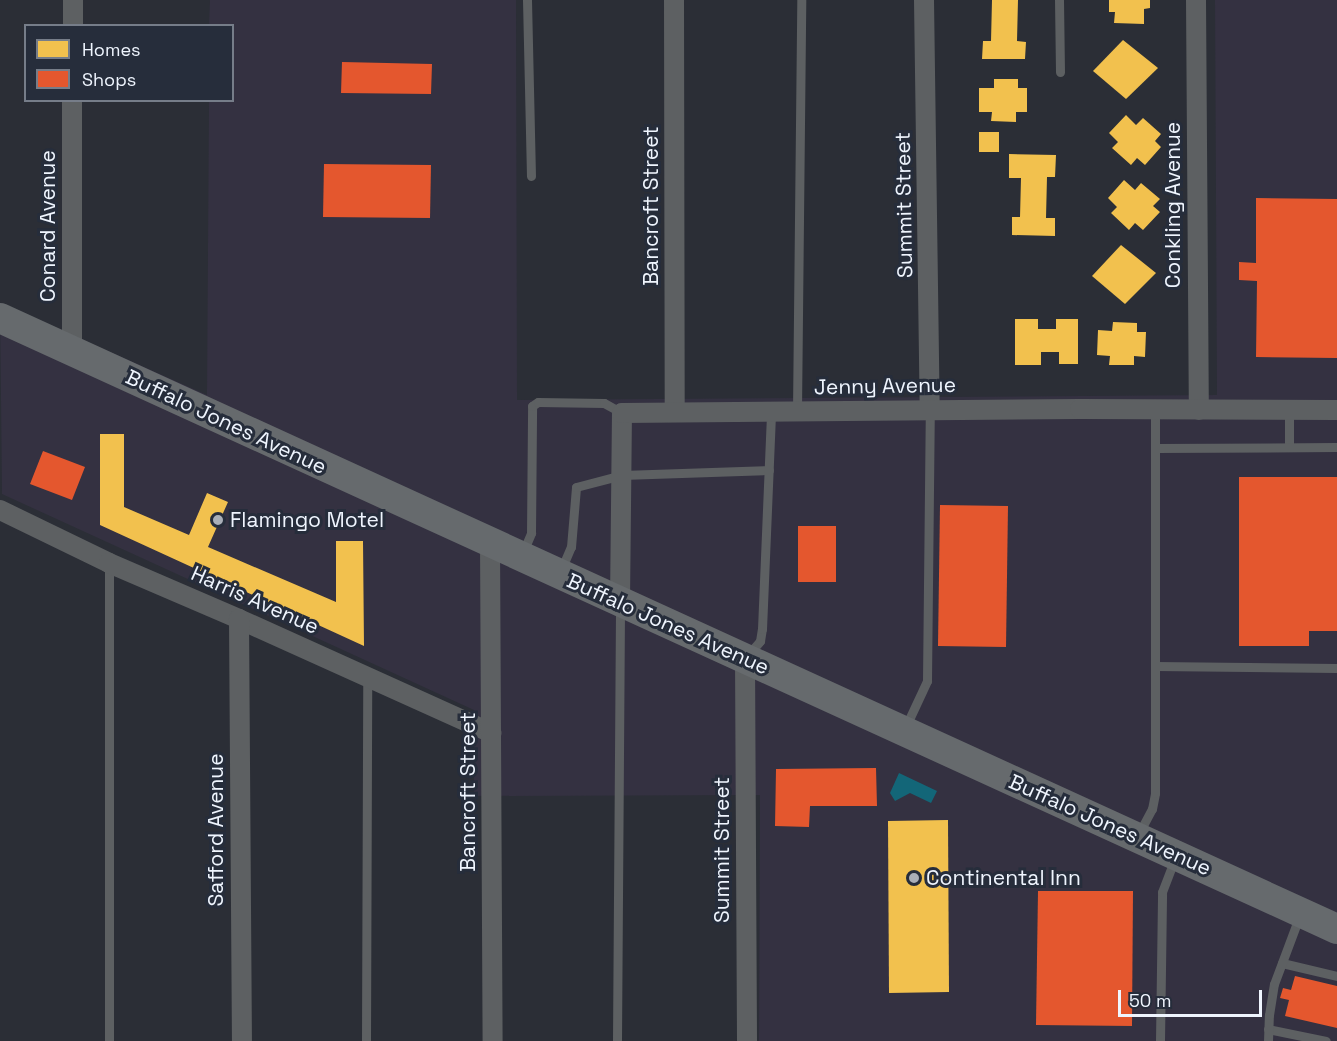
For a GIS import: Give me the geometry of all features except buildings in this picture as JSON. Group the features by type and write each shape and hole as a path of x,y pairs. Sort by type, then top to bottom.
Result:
{"main road":[{"name":"Buffalo Jones Avenue","path":"0,318 1337,928"}],"street":[{"path":"73,0 73,24"},
{"name":"Bancroft Street","path":"674,0 675,412"},
{"name":"Summit Street","path":"924,0 930,410"},
{"name":"Conkling Avenue","path":"1196,0 1199,410"},
{"name":"Conard Avenue","path":"72,102 72,351"},
{"name":"Jenny Avenue","path":"622,413 1337,410"},
{"path":"620,602 622,413"},
{"name":"Harris Avenue","path":"0,510 109,563 239,618 491,733"},
{"name":"Bancroft Street","path":"490,543 494,1041"},
{"name":"Safford Avenue","path":"239,618 242,1041"},
{"name":"Summit Street","path":"745,658 747,1041"}],"lane":[{"path":"527,0 531,176"},
{"path":"797,411 801,0"},
{"path":"1059,0 1060,72"},
{"path":"521,557 531,533 532,406 538,402 604,403 622,413"},
{"path":"1137,837 1152,809 1155,793 1155,409"},
{"path":"904,731 927,681 930,410"},
{"path":"1289,410 1289,447"},
{"path":"745,658 760,641 762,629 771,411"},
{"path":"1155,448 1337,447"},
{"path":"559,574 571,547 576,487 622,475 769,470"},
{"path":"109,563 109,1041"},
{"path":"617,1041 620,602"},
{"path":"1155,666 1337,668"},
{"path":"366,1041 367,676"},
{"path":"1160,1041 1162,892 1175,855"},
{"path":"1268,1041 1271,996 1301,912"},
{"path":"1282,963 1337,976"},
{"path":"1268,1029 1326,1041"}],"shaded area":[{"path":"210,0 516,0 517,400 1217,395 1215,0 1337,0 1337,1041 759,1041 760,795 474,796 474,710 2,494 0,303 207,395 209,102 234,102 234,24 209,24"}],"water":[{"path":"899,773 937,791 931,803 910,793 895,801 890,793"}],"place":[{"name":"Flamingo Motel","path":"218,520"},
{"name":"Continental Inn","path":"914,878"}]}
